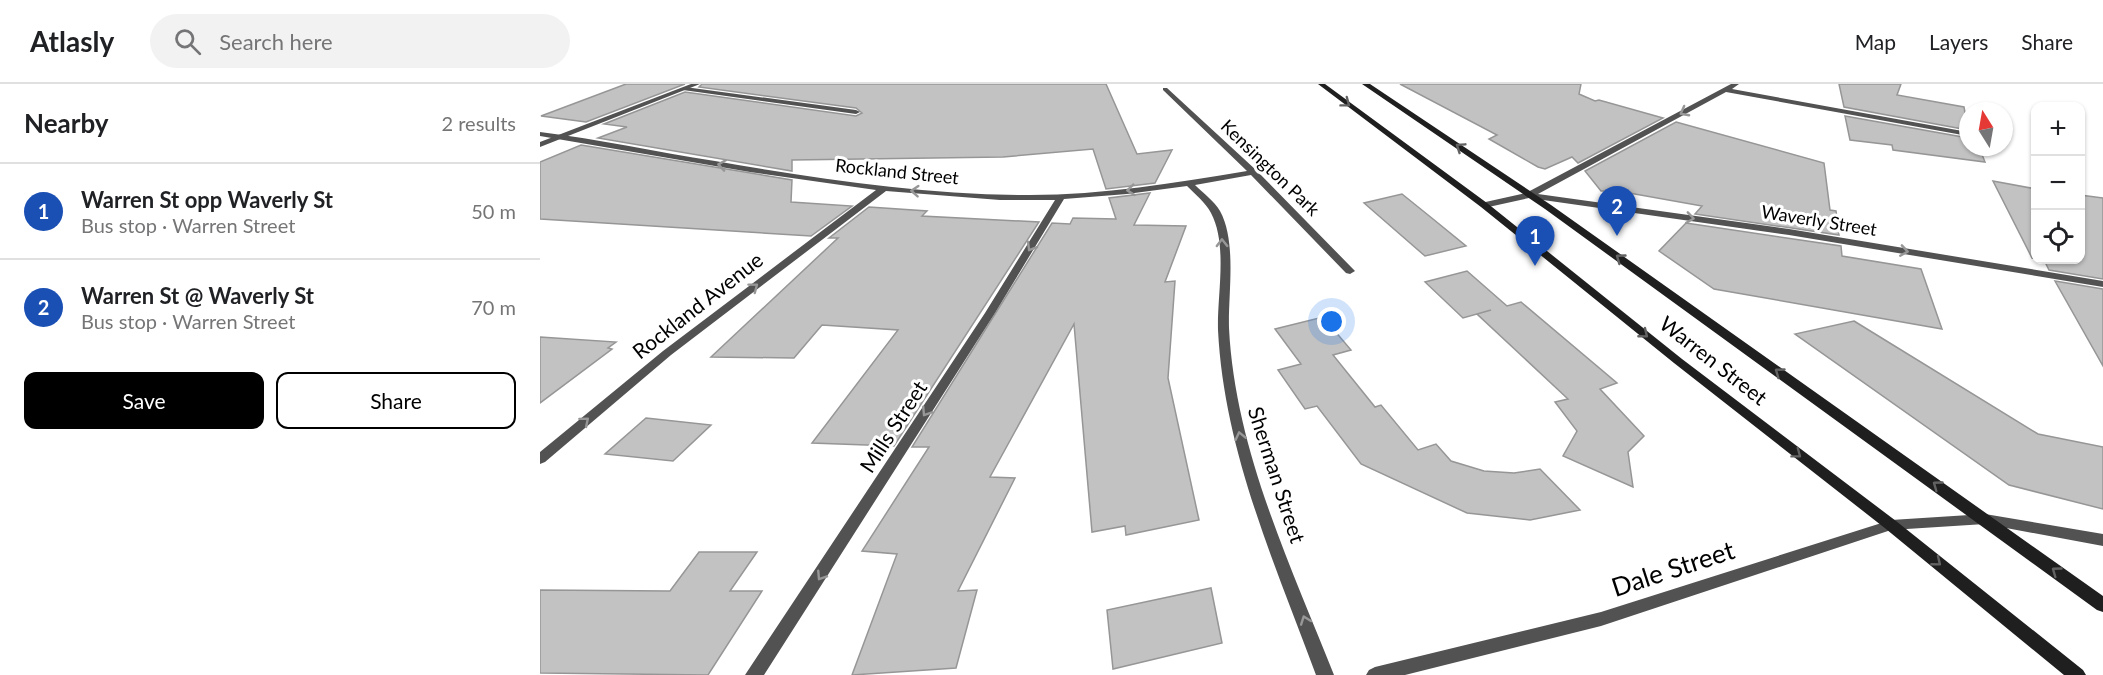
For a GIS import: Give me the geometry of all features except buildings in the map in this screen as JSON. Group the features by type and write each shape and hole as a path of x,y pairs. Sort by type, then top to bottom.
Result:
{"main road":[{"name":"Warren Street","path":"1321,84 1484,205 1678,361 1891,525 2077,675"},
{"name":"Warren Street","path":"1365,84 1529,195 2103,605"}],"street":[{"path":"540,146 697,84"},
{"path":"1484,205 1529,195 1736,84"},
{"path":"686,89 856,112"},
{"name":"Kensington Park","path":"1165,89 1253,172 1350,271"},
{"path":"1725,90 1959,132"},
{"name":"Rockland Street","path":"540,134 882,189 1001,197 1061,197 1189,183 1253,172"},
{"name":"Sherman Street","path":"1189,183 1216,211 1222,232 1224,329 1228,381 1241,444 1325,675"},
{"name":"Rockland Avenue","path":"540,459 667,353 882,189"},
{"name":"Waverly Street","path":"1529,195 1790,232 2103,284"},
{"name":"Mills Street","path":"754,675 990,313 1061,197"},
{"name":"Dale Street","path":"1376,675 1601,619 1891,525 1985,519 2103,540"}],"place":[{"name":"Warren St @ Waverly St","path":"1617,236"},
{"name":"Warren St opp Waverly St","path":"1535,266"}]}
